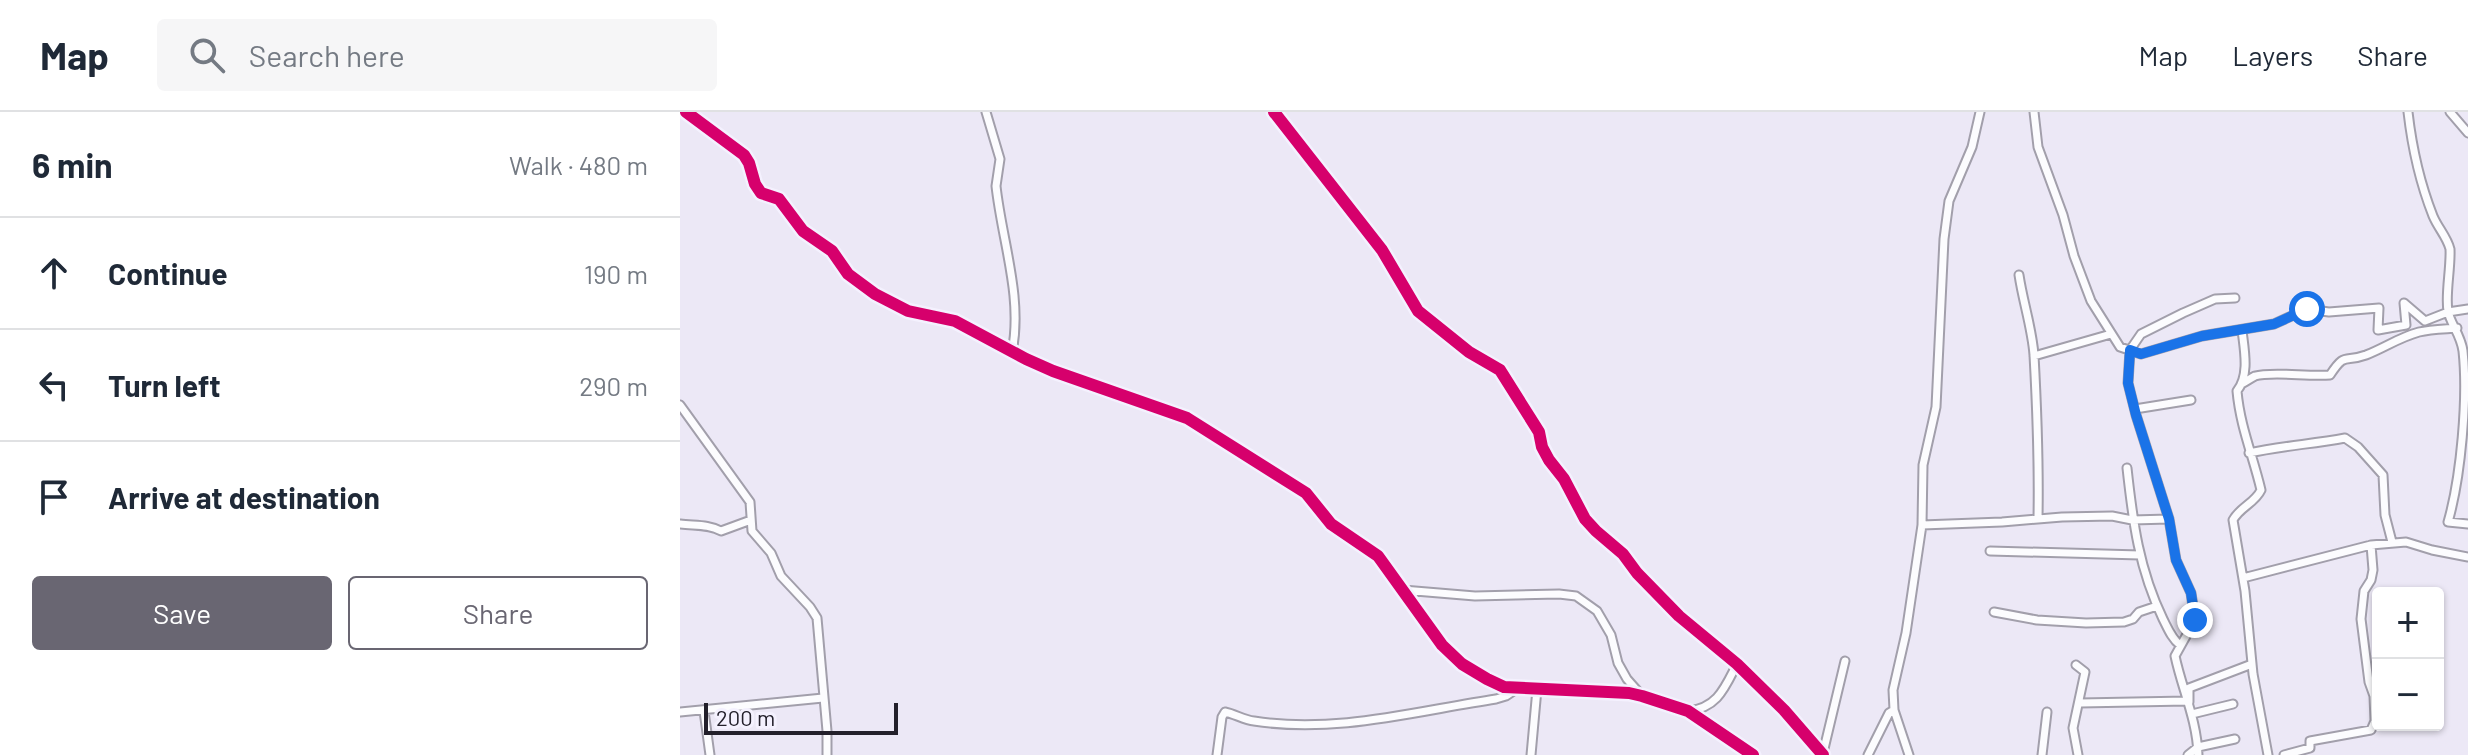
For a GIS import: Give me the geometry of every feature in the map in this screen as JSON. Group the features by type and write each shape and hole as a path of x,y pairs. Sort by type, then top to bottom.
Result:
{"street":[{"path":"686,112 744,155 761,193 779,199 803,231 832,251 843,270 900,308 955,321 1053,371 1187,418 1306,493 1331,524 1378,556 1442,645 1462,664 1498,685 1642,696 1688,711 1753,755"},
{"path":"986,112 1000,161 996,186 1008,252 1016,325 1012,352"},
{"path":"1274,112 1382,250 1418,311 1469,352 1500,370 1539,432 1542,447 1564,479 1585,519 1623,554 1679,616 1737,664 1784,710 1823,754"},
{"path":"1909,755 1894,710 1893,690 1906,633 1922,525 1923,465 1936,407 1943,248 1949,201 1972,147 1980,112"},
{"path":"2034,112 2038,147 2063,215 2074,256 2091,301 2120,347 2141,354 2202,336 2274,324 2307,309 2329,312 2379,308 2378,330 2406,325 2422,331"},
{"path":"2408,112 2424,190 2450,249 2448,312 2457,328 2463,352 2465,390 2454,501 2448,522 2468,524"},
{"path":"2450,112 2468,133"},
{"path":"2019,275 2034,356 2039,457 2038,518"},
{"path":"2198,751 2192,714 2175,656 2195,620 2191,593 2176,560 2169,519 2128,383 2130,350 2141,334 2183,313 2215,299 2235,298"},
{"path":"2406,325 2404,303 2425,321 2448,312 2468,309"},
{"path":"2268,755 2260,721 2233,520 2239,511 2258,497 2261,490 2243,431 2237,391 2243,383 2256,376 2330,375 2340,360 2366,355 2422,331 2457,328"},
{"path":"2242,330 2243,383"},
{"path":"2034,356 2111,334"},
{"path":"2135,409 2191,400"},
{"path":"680,405 750,502 752,531 771,553 781,576 817,618 827,755"},
{"path":"2249,453 2345,438 2358,447 2383,475 2385,515 2392,542"},
{"path":"2127,468 2132,520 2148,587 2176,643 2180,645"},
{"path":"1922,525 2112,516 2132,520 2169,519"},
{"path":"680,524 705,525 721,531 751,520"},
{"path":"2243,578 2392,542 2406,542 2468,557"},
{"path":"2284,755 2310,748 2310,741 2371,730 2375,721 2374,696 2369,682 2361,619 2364,591 2373,570 2371,545"},
{"path":"1990,551 2140,555"},
{"path":"1403,590 1475,596 1576,596 1597,611 1611,635 1618,663 1642,696"},
{"path":"1994,612 2037,620 2124,622 2133,619 2139,612 2157,606"},
{"path":"1823,754 1845,661"},
{"path":"1688,711 1701,710 1721,695 1737,664"},
{"path":"2188,703 2189,688 2252,664"},
{"path":"2076,665 2085,672 2073,728 2078,755"},
{"path":"1217,755 1225,712 1247,720 1274,723 1357,723 1496,699 1518,688"},
{"path":"1531,755 1537,689"},
{"path":"680,712 823,698"},
{"path":"2080,703 2188,703"},
{"path":"2192,714 2233,704"},
{"path":"1868,755 1889,713 1894,710"},
{"path":"704,711 710,755"},
{"path":"2042,755 2047,712"},
{"path":"2188,755 2235,739"}],"cycle path":[{"path":"686,112 744,155 761,193 779,199 803,231 832,251 848,274 875,294 908,311 955,321 1053,371 1187,418 1306,493 1331,524 1378,556 1442,645 1462,664 1504,687 1642,696 1688,711 1753,755"},
{"path":"1274,112 1382,250 1418,311 1469,352 1500,370 1539,432 1542,447 1564,479 1585,519 1623,554 1679,616 1737,664 1784,710 1823,755"}],"route":[{"path":"2195,620 2191,593 2176,560 2169,519 2128,383 2130,350 2141,354 2202,336 2274,324 2307,309"}]}
